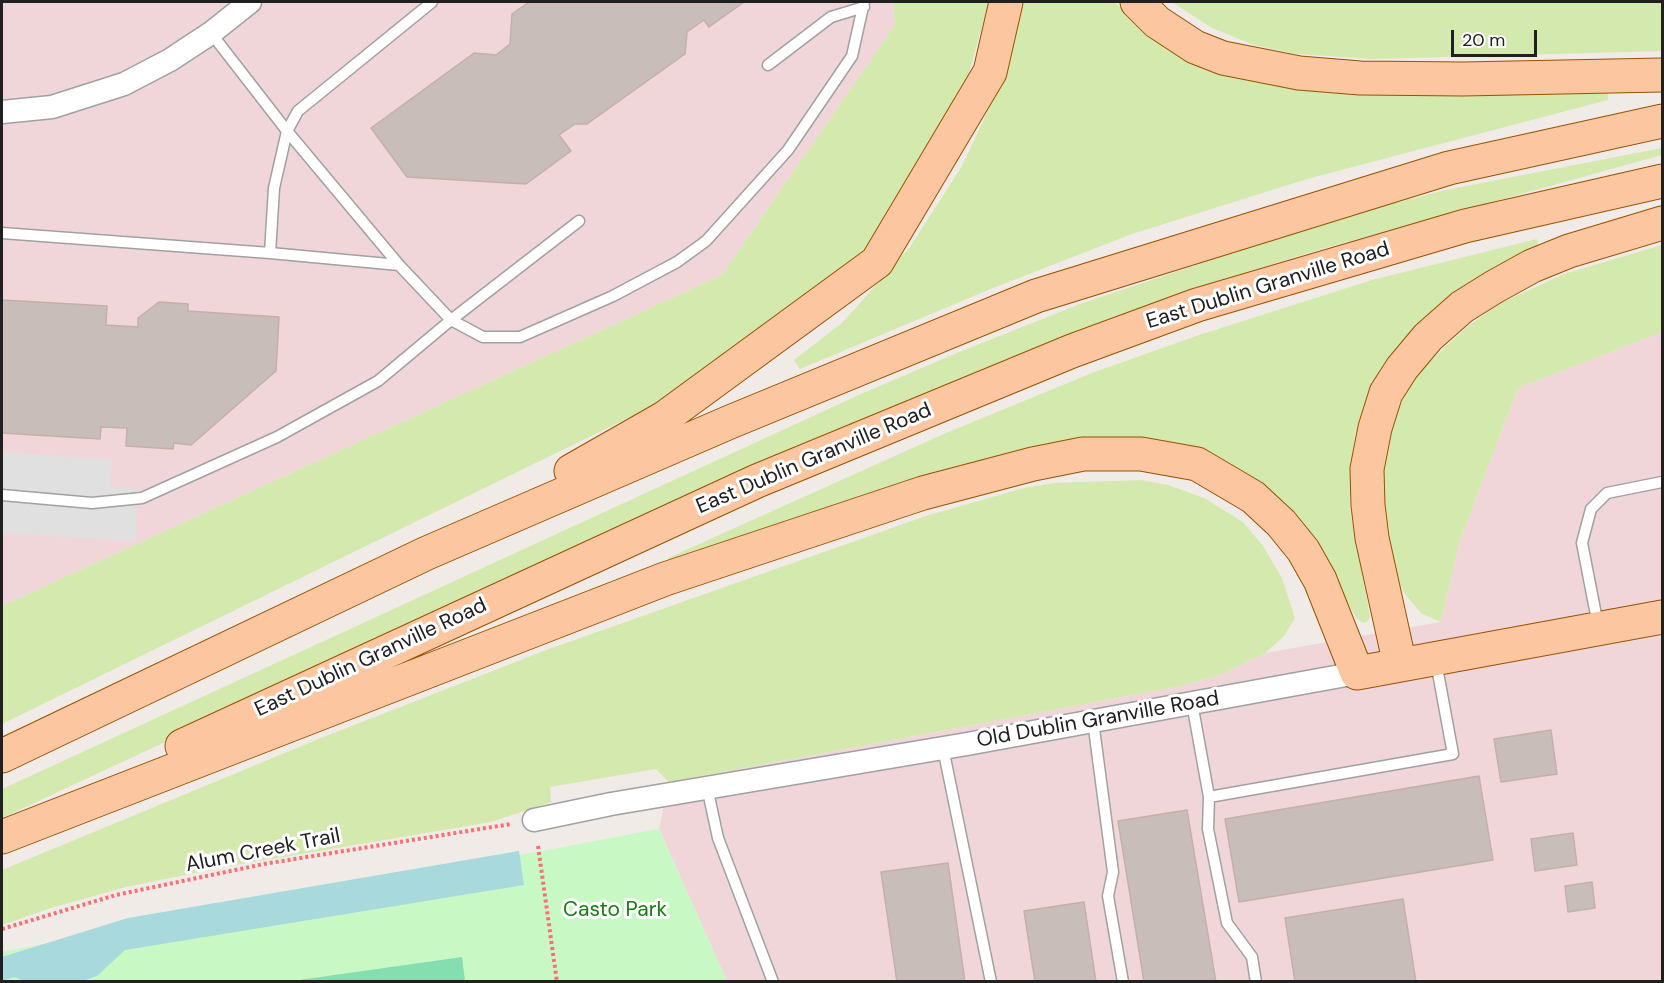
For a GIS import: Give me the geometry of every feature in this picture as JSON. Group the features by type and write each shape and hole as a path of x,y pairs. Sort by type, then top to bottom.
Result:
{"main road":[{"path":"427,553 663,418 877,262 990,72 1006,2"},
{"path":"1137,2 1157,22 1195,47 1223,58 1299,73 1360,78 1463,79 1662,75"},
{"path":"2,756 427,553 730,422 1036,296 1449,168 1662,121"},
{"name":"East Dublin Granville Road","path":"2,831 371,656 757,481 1072,351 1197,305 1465,226 1662,182"},
{"path":"1400,665 1372,538 1368,505 1367,469 1375,428 1386,393 1402,368 1428,338 1462,307 1478,297 1532,266 1662,223"},
{"path":"2,837 666,579 923,493 1033,464 1083,454 1141,454 1197,464 1253,497 1281,523 1303,550 1320,580 1357,673"},
{"name":"Old Dublin Granville Road","path":"1357,673 1662,617"}],"street":[{"path":"2,112 52,107 124,84 170,60 211,33 250,2"},
{"name":"Old Dublin Granville Road","path":"536,830 707,788 1357,673"}],"lane":[{"path":"270,253 274,188 287,131 298,111 432,2"},
{"path":"211,33 287,131 399,265 451,320 483,337 520,337 613,296 677,262 706,241 788,150 852,56 864,4"},
{"path":"768,65 831,17 864,4"},
{"path":"2,495 92,502 142,498 277,437 378,381 451,320 579,221"},
{"path":"2,233 399,265"},
{"path":"1599,628 1582,543 1591,509 1607,493 1662,482"},
{"path":"1209,797 1453,754 1436,658"},
{"path":"1192,702 1209,797 1208,829 1227,922 1252,957 1256,981"},
{"path":"1093,721 1113,872 1108,896 1123,981"},
{"path":"943,748 991,981"},
{"path":"707,788 718,838 773,981"}],"path":[{"path":"536,830 557,981"},
{"name":"Alum Creek Trail","path":"2,929 116,895 264,864 536,830"}],"shaded area":[{"path":"2,2 893,2 895,25 722,275 2,606"},
{"path":"1662,332 1662,981 727,981 659,829 669,782 1181,686 1220,675 1265,653 1441,622 1459,543 1518,388"},
{"path":"2,452 112,460 110,487 138,489 135,541 2,533"}],"green space":[{"path":"893,2 989,2 968,76 935,148 865,250 808,305 733,358 642,411 2,724 2,606 722,275 895,25"},
{"path":"1024,2 1115,2 1149,35 1180,57 1205,69 1240,79 1293,88 1608,92 1608,100 1307,179 1132,234 988,290 800,369 794,360 842,323 910,247 962,166 999,87"},
{"path":"1172,2 1662,2 1662,51 1373,59 1297,54 1254,45 1212,28"},
{"path":"1662,148 1662,155 1311,252 1206,285 943,386 609,535 2,818 2,789 861,394 957,353 1080,304 1333,219 1446,190"},
{"path":"1537,239 1539,248 1467,284 1435,310 1366,402 1356,436 1350,471 1350,509 1370,616 1368,621 1363,623 1357,619 1315,548 1147,442 671,567 668,558 946,433 1092,373 1199,335 1372,280"},
{"path":"1662,245 1662,332 1518,388 1459,543 1441,622 1422,614 1404,593 1391,565 1382,487 1385,457 1393,419 1410,386 1428,363 1467,327 1501,303 1564,274"},
{"path":"1141,480 1168,485 1204,498 1243,522 1263,546 1282,578 1295,618 1284,636 1265,653 1220,675 1181,686 669,782 656,769 550,787 551,802 491,822 224,867 126,887 51,908 2,925 2,870 321,738 549,649 926,516 1024,488 1054,483"},
{"name":"Casto Park","path":"659,829 727,981 2,982 2,952"},
{"path":"462,957 465,981 292,981"}],"water":[{"path":"519,851 524,885 125,950 97,976 83,981 24,981 14,977 2,981 2,957 128,918"}],"building":[{"path":"529,2 744,2 709,27 704,20 687,32 685,54 587,124 575,124 559,135 571,151 526,184 407,177 371,128 474,53 496,55 510,44 512,14"},
{"path":"2,300 107,306 106,325 138,327 138,318 159,302 188,304 188,311 279,317 276,371 191,445 174,443 173,449 126,446 127,428 101,427 100,439 2,433"},
{"path":"1551,730 1557,774 1501,782 1494,739"},
{"path":"1479,776 1493,860 1239,902 1225,819"},
{"path":"1187,810 1216,982 1144,982 1118,821"},
{"path":"1573,833 1577,865 1535,871 1531,839"},
{"path":"948,863 965,982 897,982 881,872"},
{"path":"1592,882 1595,908 1568,912 1565,886"},
{"path":"1403,899 1416,982 1295,982 1285,918"},
{"path":"1084,902 1096,982 1035,982 1024,911"}]}
